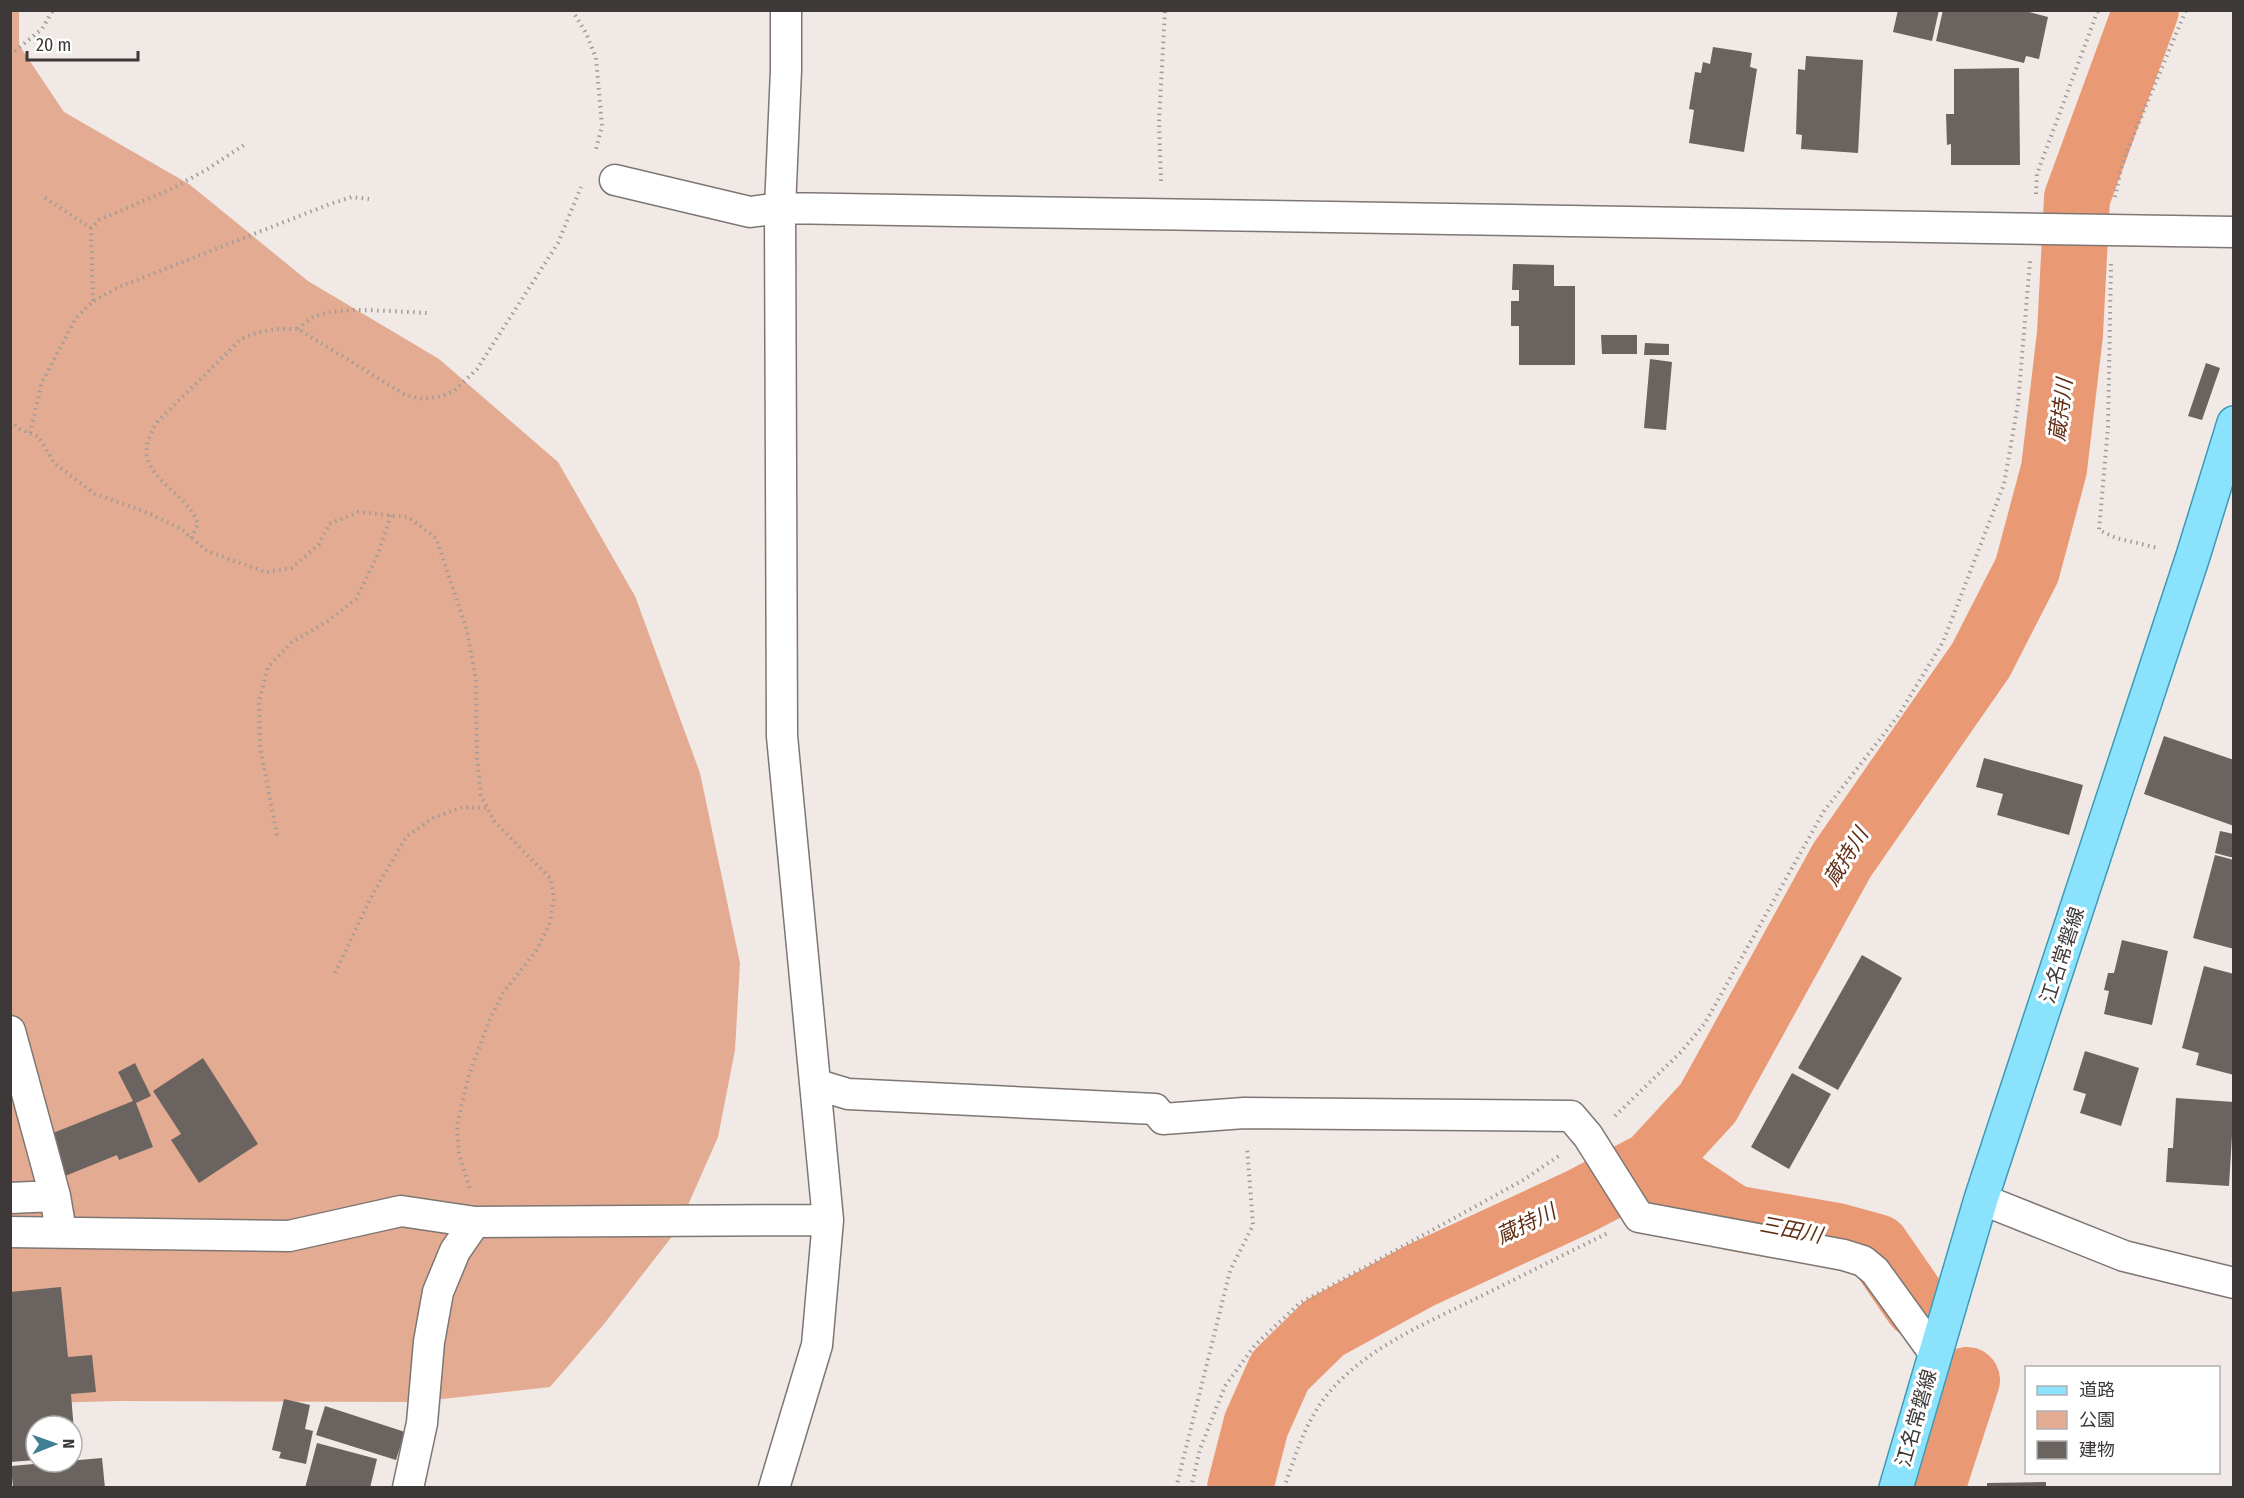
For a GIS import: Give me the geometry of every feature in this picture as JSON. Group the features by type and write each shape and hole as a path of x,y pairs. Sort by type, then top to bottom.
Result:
{"main road":[{"name":"江名常磐線","path":"1896,1488 1981,1199 2193,556 2234,423"}],"street":[{"path":"774,1488 818,1345 828,1220 782,736 780,208 786,70 786,10"},
{"path":"615,180 750,212 780,208 2234,232"},
{"path":"10,1031 55,1196 62,1231"},
{"path":"815,1084 848,1094 1155,1109 1163,1119 1244,1113 1571,1116 1588,1136 1639,1217 1844,1255 1863,1261 1875,1271 1935,1354"},
{"path":"10,1198 55,1196"},
{"path":"1981,1199 2124,1256 2234,1283"},
{"path":"10,1232 289,1236 401,1211 475,1222 828,1220"},
{"path":"408,1488 422,1423 429,1342 438,1292 454,1251 475,1222"}],"path":[{"path":"10,55 42,29 53,10"},
{"path":"572,10 586,33 596,58 602,126 591,161"},
{"path":"1164,214 1159,122 1165,10"},
{"path":"1191,1488 1200,1449 1225,1386 1255,1345 1300,1303 1525,1179 1608,1122 1681,1052 1705,1023 1824,811 1898,716 1943,642 2004,484 2018,404 2037,174 2098,10"},
{"path":"2186,10 2121,169 2111,230 2108,427 2098,530 2116,538 2193,556"},
{"path":"93,301 91,228 99,220 171,189 244,145"},
{"path":"191,538 198,524 194,513 160,480 149,464 147,452 149,434 158,421 241,339 276,329 298,329 404,394 422,399 442,396 454,391 477,369 558,243 584,180"},
{"path":"30,433 46,373 76,318 93,301 119,287 330,204 352,197 369,199"},
{"path":"45,198 91,228"},
{"path":"298,329 315,315 332,312 428,313"},
{"path":"10,422 20,429 39,436 54,463 95,494 143,511 180,528 207,551 265,572 292,568 319,544 329,524 358,512 408,517 436,538 467,630 477,696 477,758 481,795 494,821 551,879 554,899 549,925 536,951 503,993 489,1021 468,1078 457,1125 459,1154 469,1181 475,1222"},
{"path":"277,835 260,747 259,701 268,667 292,642 328,621 356,599 378,554 391,515"},
{"path":"335,973 372,895 407,836 435,817 463,807 488,807"},
{"path":"1176,1488 1230,1271 1253,1225 1244,1113"},
{"path":"1284,1488 1306,1427 1342,1378 1369,1356 1410,1332 1639,1217"}],"green space":[{"path":"19,10 19,45 64,112 189,184 308,281 439,359 558,462 635,596 700,773 740,963 735,1050 718,1137 677,1230 604,1324 550,1387 415,1402 118,1401 11,1404 10,11"}],"building":[{"path":"1898,10 1939,10 1932,41 1893,32"},
{"path":"1943,10 2021,10 2048,17 2039,59 2026,56 2024,63 1936,41"},
{"path":"1713,47 1752,53 1750,67 1757,69 1744,152 1689,143 1694,110 1689,109 1695,72 1701,73 1703,62 1710,64"},
{"path":"1806,56 1863,60 1858,153 1801,149 1802,135 1796,134 1798,69 1805,70"},
{"path":"2019,68 2020,165 1951,165 1951,144 1947,145 1946,114 1954,114 1954,69"},
{"path":"1513,264 1554,265 1554,286 1575,286 1575,365 1519,365 1519,326 1511,326 1511,301 1519,301 1519,290 1512,290"},
{"path":"1601,335 1637,335 1637,354 1602,354"},
{"path":"1645,343 1669,344 1669,355 1644,355"},
{"path":"1650,359 1672,362 1666,430 1644,428"},
{"path":"2206,363 2220,368 2202,420 2188,416"},
{"path":"2164,736 2234,760 2234,826 2144,794"},
{"path":"1984,758 2083,785 2069,835 1997,815 2003,794 1976,787"},
{"path":"2220,831 2234,834 2234,858 2215,853"},
{"path":"2215,855 2234,860 2234,949 2193,938"},
{"path":"2122,940 2168,951 2152,1025 2104,1014 2109,991 2104,990 2108,973 2114,973"},
{"path":"1862,955 1902,978 1838,1090 1798,1068"},
{"path":"2204,966 2234,974 2234,1075 2196,1065 2199,1053 2182,1048"},
{"path":"2085,1051 2139,1068 2121,1126 2080,1113 2086,1094 2073,1090"},
{"path":"203,1058 258,1144 199,1183 171,1140 181,1134 153,1091"},
{"path":"135,1063 151,1096 136,1103 153,1147 119,1160 117,1155 65,1176 48,1135 133,1101 118,1072"},
{"path":"1792,1073 1831,1094 1789,1169 1751,1147"},
{"path":"2176,1098 2234,1102 2229,1186 2166,1182 2168,1148 2173,1148"},
{"path":"61,1287 68,1357 92,1355 96,1392 71,1394 73,1414 24,1414 24,1461 10,1462 10,1292"},
{"path":"284,1399 310,1405 305,1429 313,1431 306,1464 279,1458 281,1452 272,1450"},
{"path":"325,1406 405,1432 396,1460 316,1435"},
{"path":"317,1443 377,1459 370,1488 305,1488"},
{"path":"102,1458 105,1488 13,1488 11,1466 24,1465 24,1474 84,1474 84,1460"},
{"path":"2046,1482 2046,1488 1987,1488 1987,1483"}],"waterway":[{"name":"蔵持川","path":"1240,1488 1256,1425 1280,1371 1324,1328 1419,1276 1579,1202 1652,1164 1708,1103 1842,860 1981,660 2027,570 2054,469 2070,334 2077,198 2146,10"},
{"name":"三田川","path":"1652,1164 1733,1218 1837,1236 1877,1247 1917,1305"},
{"name":"三田川","path":"1932,1488 1967,1380"}]}
